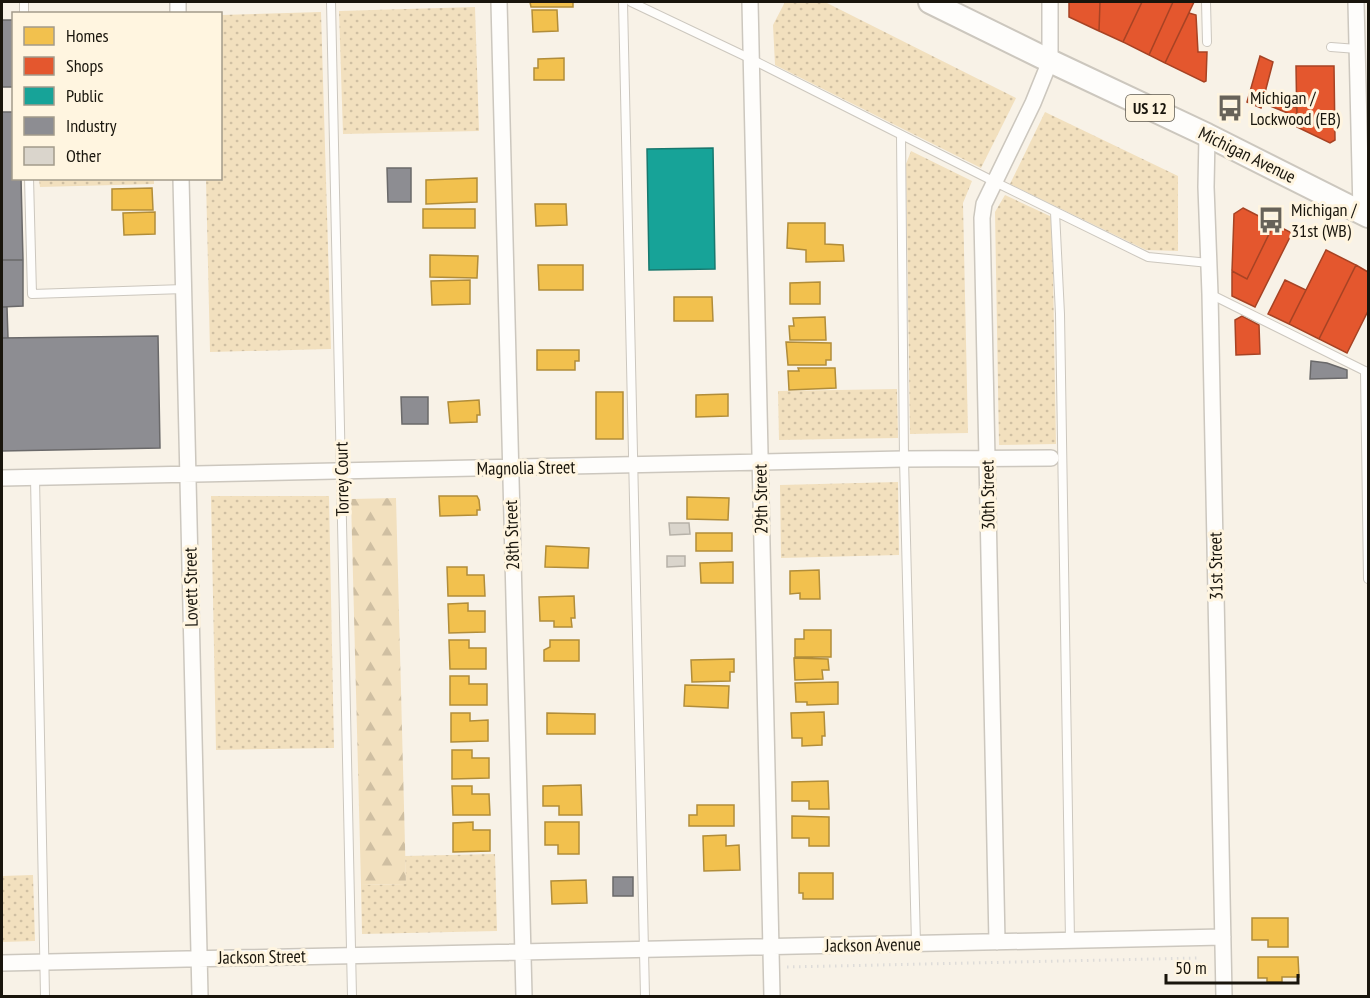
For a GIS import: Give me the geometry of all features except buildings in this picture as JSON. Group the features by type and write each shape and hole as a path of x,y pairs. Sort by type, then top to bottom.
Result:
{"main road":[{"name":"Michigan Avenue","path":"930,2 1208,135 1365,214"}],"street":[{"name":"28th Street","path":"499,2 524,996"},
{"name":"29th Street","path":"750,2 772,996"},
{"path":"1050,2 1050,61"},
{"path":"1360,11 1357,49 1364,125 1365,214"},
{"name":"30th Street","path":"997,942 982,218 984,204 1034,103 1050,61"},
{"name":"31st Street","path":"1208,135 1206,187 1224,996"},
{"name":"Lovett Street","path":"181,180 200,996"},
{"name":"Magnolia Street","path":"2,478 904,459 1051,458"},
{"name":"Jackson Avenue","path":"523,952 1222,937"},
{"name":"Jackson Street","path":"2,963 523,952"}],"lane":[{"name":"Torrey Court","path":"331,2 352,996"},
{"path":"622,2 645,996"},
{"path":"630,2 751,59 1148,257 1209,263"},
{"path":"1206,2 1207,42"},
{"path":"1331,48 1357,49"},
{"path":"901,135 904,459 916,944"},
{"path":"28,180 32,294 184,289"},
{"path":"1055,212 1060,326 1070,940"},
{"path":"1210,294 1367,372 1368,579"},
{"path":"35,478 45,996"}],"path":[{"path":"787,967 1199,958"}],"green space":[{"path":"785,2 825,2 1016,98 981,168 775,65 773,25"},
{"path":"475,7 479,131 343,134 339,11"},
{"path":"321,12 331,349 210,352 206,180 222,180 222,15"},
{"path":"1045,112 1178,176 1178,251 1146,250 1010,184"},
{"path":"911,151 972,181 963,203 968,433 910,434 906,164"},
{"path":"39,180 154,180 154,184 40,187"},
{"path":"1005,195 1052,217 1056,444 999,445 995,212"},
{"path":"897,389 898,438 779,440 778,391"},
{"path":"898,482 899,555 781,558 780,485"},
{"path":"211,496 329,496 334,748 216,750"},
{"path":"396,498 406,884 361,885 351,499"},
{"path":"495,854 497,931 362,934 361,885 406,884 405,856"},
{"path":"33,875 35,941 2,942 2,876"}],"place":[{"name":"Michigan / Lockwood (EB)","path":"1230,108"},
{"name":"Michigan / 31st (WB)","path":"1271,220"}]}
